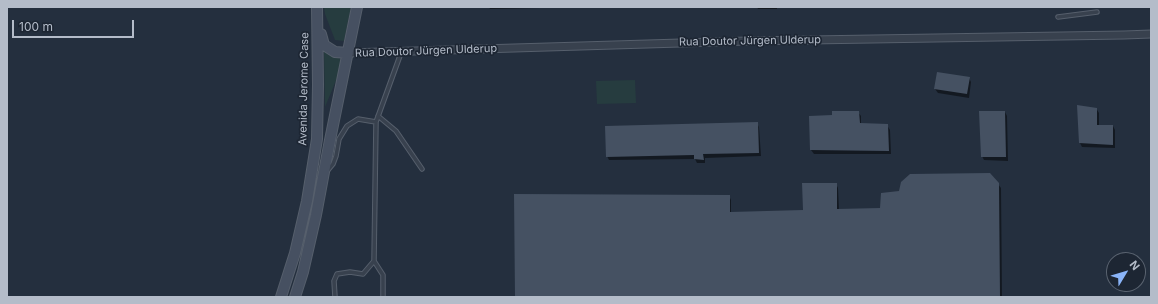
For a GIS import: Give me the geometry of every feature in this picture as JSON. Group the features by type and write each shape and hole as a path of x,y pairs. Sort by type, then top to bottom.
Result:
{"main road":[{"name":"Avenida Jerome Case","path":"281,297 295,253 307,201 317,139 317,7"},
{"path":"295,297 303,272 357,7"},
{"path":"317,22 324,45 335,52 348,53"}],"street":[{"name":"Rua Doutor Jürgen Ulderup","path":"348,53 401,53 747,41 1151,34"}],"lane":[{"path":"1058,17 1097,12"},
{"path":"383,297 382,274 374,261 376,122 401,53"},
{"path":"378,116 396,131 422,169"},
{"path":"323,177 333,164 339,139 347,126 358,119 376,122"},
{"path":"335,297 334,281 337,274 350,272 363,274 374,261"}],"green space":[{"path":"324,7 351,7 344,41 335,40 325,14"},
{"path":"324,51 344,61 325,107"},
{"path":"635,80 636,103 597,104 596,81"}],"building":[{"path":"937,72 970,77 967,94 934,89"},
{"path":"1077,105 1097,108 1097,125 1113,125 1113,145 1079,143"},
{"path":"832,111 859,111 860,123 888,124 889,151 810,150 809,116 832,115"},
{"path":"979,111 1005,111 1006,157 981,157"},
{"path":"758,122 759,153 703,154 704,160 694,159 694,155 606,157 605,126"},
{"path":"990,173 999,183 1000,297 515,297 514,194 730,195 730,212 803,210 802,183 837,183 837,209 880,208 881,193 899,191 901,182 910,174"}]}
